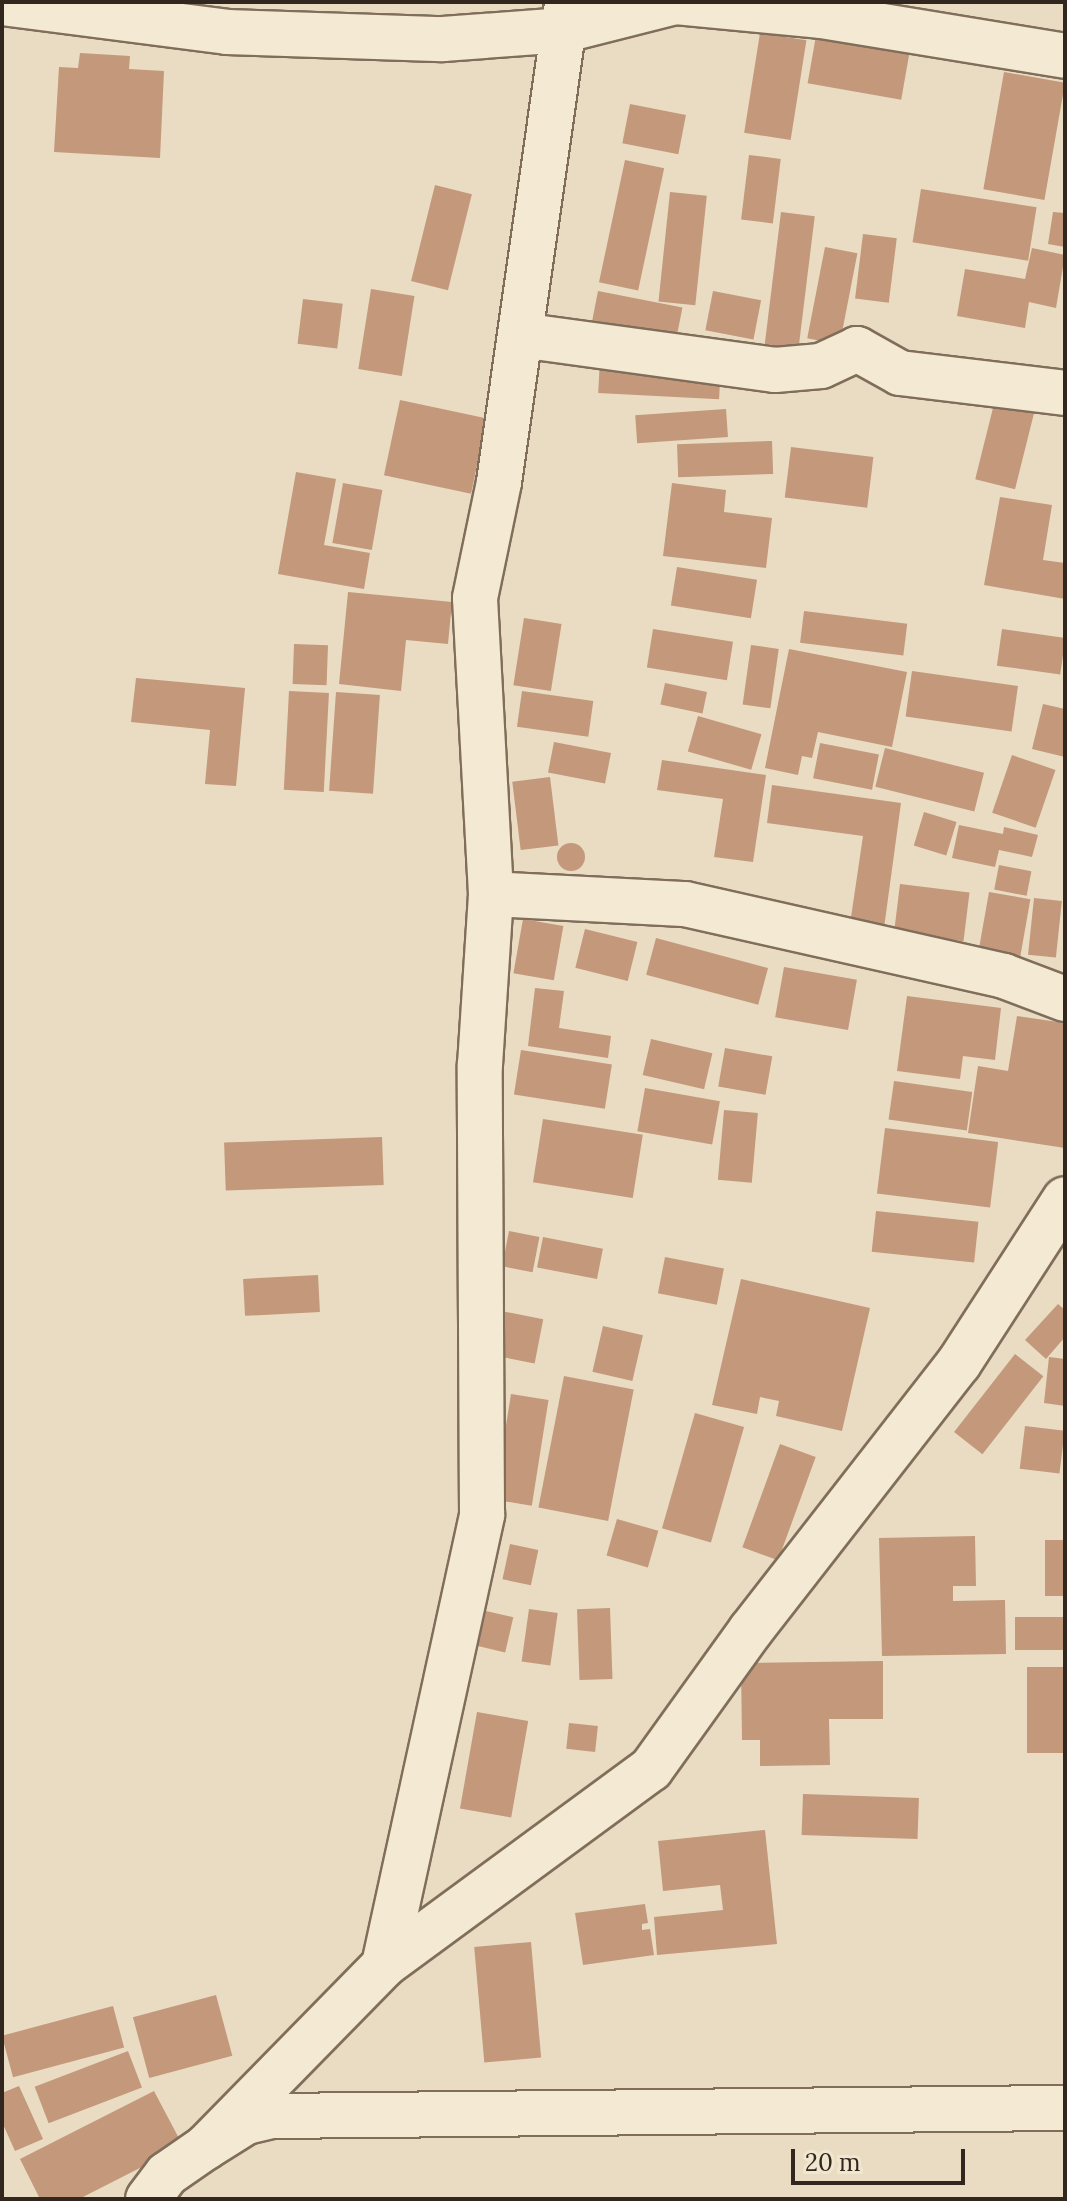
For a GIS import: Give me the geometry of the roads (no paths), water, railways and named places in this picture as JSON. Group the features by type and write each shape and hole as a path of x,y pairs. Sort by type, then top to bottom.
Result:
{"street":[{"path":"2,3 227,32 443,39 566,16 676,2 822,16 1065,56"},
{"path":"384,1965 482,1515 480,1065 491,894 475,598 499,482 566,16"},
{"path":"520,335 775,370 821,366 857,349 900,373 1065,393"},
{"path":"491,894 685,904 1004,976 1065,999"},
{"path":"206,2147 384,1965 651,1769 751,1630 959,1363 1065,1199"},
{"path":"148,2199 167,2174 206,2147 246,2122 271,2116 1065,2108"}]}
